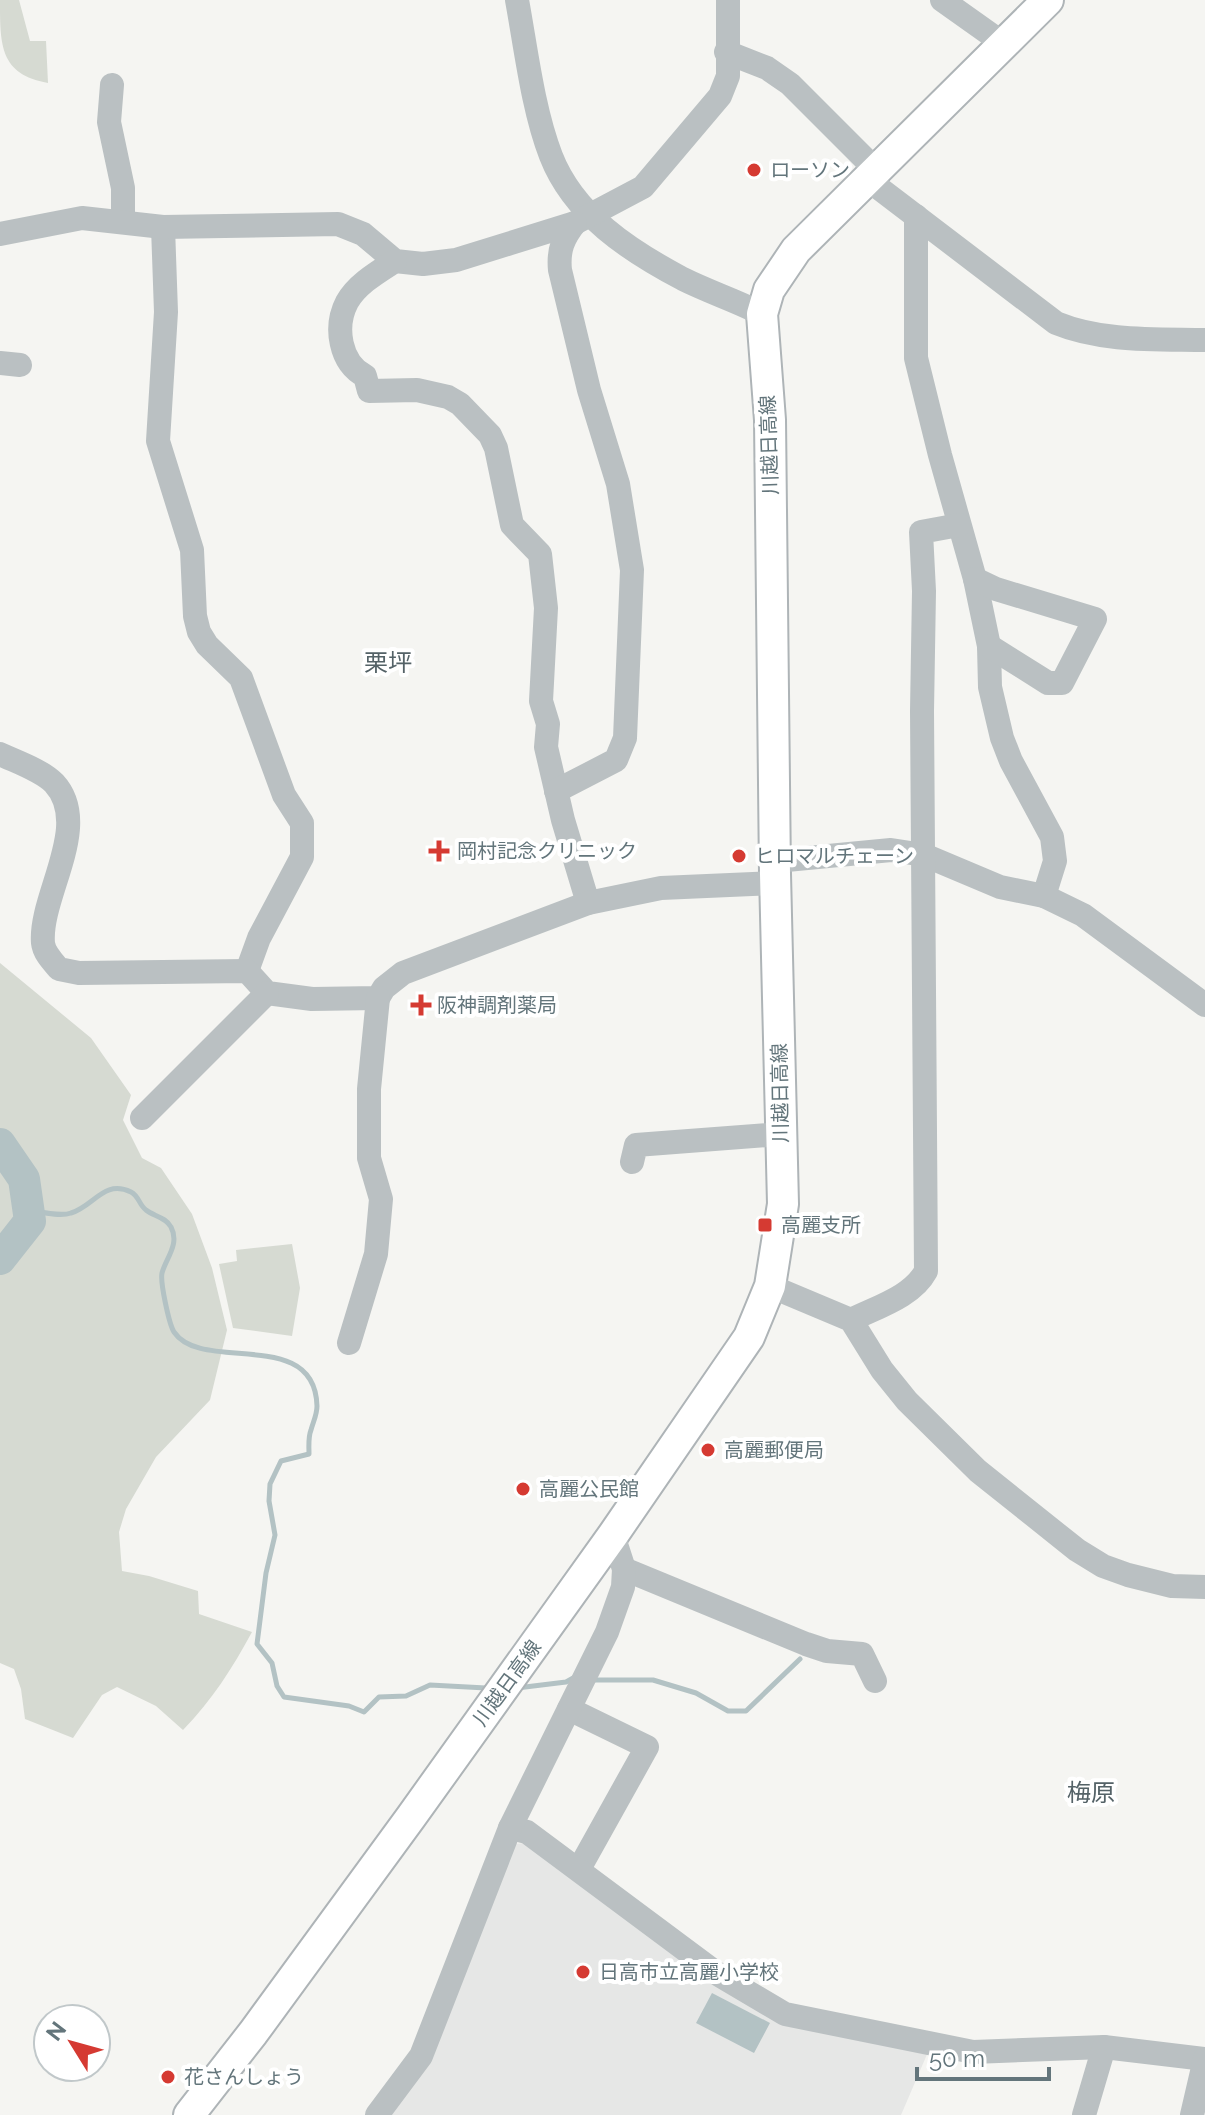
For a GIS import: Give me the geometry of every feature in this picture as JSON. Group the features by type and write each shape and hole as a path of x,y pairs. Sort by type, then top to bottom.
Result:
{"main road":[{"name":"川越日高線","path":"189,2115 411,1817 613,1535 749,1337 770,1286 783,1204 770,420 762,314 769,290 788,260 1048,0"}],"street":[{"path":"517,0 532,84 551,157 576,198 584,220 661,267 762,314"},
{"path":"556,791 616,760 625,738 632,570 618,484 589,390 558,253 564,237 584,220 643,187 720,96 728,76 728,0"},
{"path":"942,0 1004,44"},
{"path":"726,52 767,68 790,84 871,174 916,216 1056,323 1078,332 1205,340"},
{"path":"112,85 109,122 123,188 123,222"},
{"path":"916,216 916,358 975,579 989,646 990,687 1002,738 1052,837 1055,861 1044,896"},
{"path":"0,234 82,218 163,227 338,224 363,234 395,261 423,264 456,260 584,220"},
{"path":"163,227 166,312 158,441 192,550 197,624 207,645 241,678 284,795 302,823 302,857 259,938 247,971"},
{"path":"395,261 360,287 347,302 341,320 342,343 353,370 365,376 369,391 417,390 448,397 460,404 490,435 496,448 512,525 540,554 546,608 541,701 548,724 546,747 588,903"},
{"path":"851,1320 907,1292 919,1283 926,1271 924,591 921,532 959,525"},
{"path":"975,579 996,589 1095,619 1062,683 1048,683 989,646"},
{"path":"0,754 54,782 69,817 67,838 45,922 43,945 59,969 79,973 247,971 267,993 312,999 378,998"},
{"path":"349,1343 376,1254 381,1199 369,1158 369,1089 378,998 384,988 403,973 588,903 891,850 924,855 1000,887 1044,896 1083,915 1205,1005"},
{"path":"142,1118 267,993"},
{"path":"632,1162 636,1145 781,1134"},
{"path":"770,1286 851,1320 882,1370 907,1401 978,1471 1077,1550 1103,1566 1128,1575 1172,1586 1205,1587"},
{"path":"377,2115 421,2056 510,1828 607,1632 623,1587 624,1569 613,1535"},
{"path":"624,1569 806,1644 827,1651 862,1654 875,1681"},
{"path":"569,1709 647,1747 579,1869"},
{"path":"510,1828 527,1832 719,1975 785,2014 973,2052 1104,2047 1205,2059 1192,2115"},
{"path":"1084,2115 1104,2047"}],"shaded area":[{"path":"0,0 19,0 30,41 46,41 48,83 20,73 6,55"},
{"path":"0,963 91,1038 131,1095 123,1120 142,1158 161,1168 192,1214 212,1268 227,1330 210,1400 156,1457 126,1509 119,1532 122,1571 198,1591 199,1614 252,1632 221,1684 183,1730 156,1706 117,1687 102,1695 73,1738 25,1719 21,1689 14,1669 0,1663"},
{"path":"292,1244 300,1288 292,1336 233,1328 219,1264 237,1261 236,1250"},
{"name":"日高市立高麗小学校","path":"528,1843 718,1983 928,2052 901,2115 385,2115 511,1844"},
{"path":"712,1993 770,2023 754,2053 696,2023"}],"waterway":[{"path":"0,1144 24,1179 30,1221 0,1259"},
{"path":"29,1210 67,1214 79,1210 106,1191 122,1189 131,1192 146,1210 169,1224 173,1233 173,1245 162,1278 167,1312 174,1332 188,1344 208,1350 278,1359 298,1367 311,1382 317,1406 309,1436 309,1454 281,1461 270,1484 269,1501 275,1535 266,1573 257,1644 272,1663 277,1686 284,1697 349,1706 364,1712 379,1697 406,1696 430,1685 486,1688"},
{"path":"592,1680 653,1680 696,1693 728,1711 746,1711 800,1659"},
{"path":"517,1688 566,1682 575,1677"}],"place":[{"name":"ローソン","path":"754,170"},
{"name":"岡村記念クリニック","path":"439,851"},
{"name":"ヒロマルチェーン","path":"739,856"},
{"name":"阪神調剤薬局","path":"421,1005"},
{"name":"高麗支所","path":"765,1225"},
{"name":"高麗郵便局","path":"708,1450"},
{"name":"高麗公民館","path":"523,1489"},
{"name":"日高市立高麗小学校","path":"583,1972"},
{"name":"花さんしょう","path":"168,2077"}],"district":[{"name":"栗坪","path":"388,663"},
{"name":"梅原","path":"1091,1793"}]}
